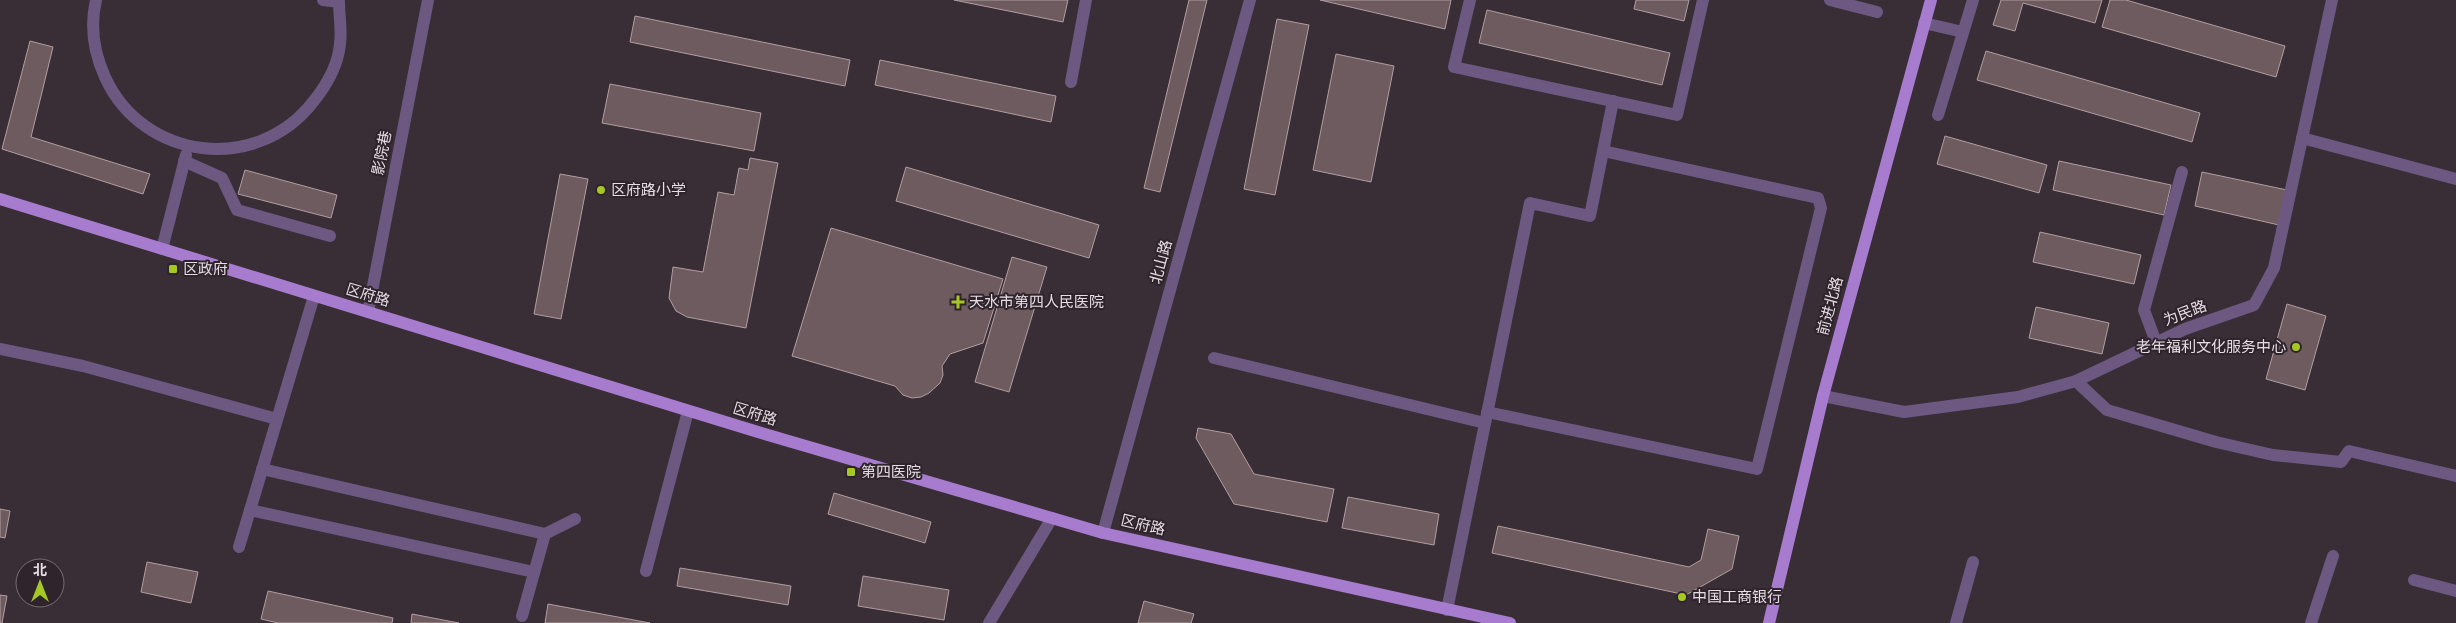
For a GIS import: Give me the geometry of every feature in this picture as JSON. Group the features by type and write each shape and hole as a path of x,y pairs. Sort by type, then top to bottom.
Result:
{"main road":[{"name":"前进北路","path":"1769,623 1823,396 1924,22 1932,0"},
{"name":"区府路","path":"0,200 688,411 1052,518 1103,532 1504,622"}],"street":[{"path":"96,0 92,15 96,57 114,96 143,126 181,145 223,150 265,141 301,118 327,85 340,44 339,2 322,0"},
{"name":"影院巷","path":"368,312 428,0"},
{"path":"1071,82 1086,0"},
{"name":"北山路","path":"1103,532 1250,0"},
{"path":"1470,0 1454,67 1678,116 1703,0"},
{"path":"1830,0 1877,12"},
{"path":"1938,115 1973,0"},
{"name":"为民路","path":"1823,396 1904,412 2018,397 2076,381 2185,329 2254,305 2274,268 2332,0"},
{"path":"1924,22 1963,32"},
{"path":"1447,610 1530,203 1590,216 1613,101"},
{"path":"2302,138 2456,179"},
{"path":"162,249 188,146"},
{"path":"1214,358 1486,418 1757,469 1821,208 1818,198 1603,151"},
{"path":"184,161 222,178 237,210 330,236"},
{"path":"2156,342 2144,310 2182,172"},
{"path":"239,547 314,296"},
{"path":"0,349 83,366 277,419"},
{"path":"2076,381 2106,410 2216,442 2273,455 2341,462 2349,451 2456,476"},
{"path":"646,571 688,411"},
{"path":"262,469 545,534 575,519"},
{"path":"250,510 534,572"},
{"path":"989,623 1052,518"},
{"path":"522,616 545,534"},
{"path":"2311,623 2332,556"},
{"path":"1956,623 1973,562"},
{"path":"2414,580 2456,591"}],"building":[{"path":"954,0 1068,0 1063,22"},
{"path":"1189,0 1207,0 1160,192 1144,188"},
{"path":"1320,0 1451,0 1445,29"},
{"path":"1636,0 1689,0 1684,21 1634,9"},
{"path":"2001,0 2102,0 2095,23 2023,3 2015,31 1993,25"},
{"path":"2110,0 2126,0 2285,46 2276,77 2102,27"},
{"path":"1487,10 1670,53 1662,85 1479,43"},
{"path":"635,16 850,60 845,86 630,42"},
{"path":"1277,19 1309,25 1275,195 1244,189"},
{"path":"30,41 53,47 31,137 150,174 143,194 2,149"},
{"path":"1986,51 2200,113 2192,142 1977,80"},
{"path":"1336,54 1394,66 1371,182 1313,170"},
{"path":"880,60 1056,96 1051,122 875,85"},
{"path":"610,84 761,113 754,151 602,123"},
{"path":"1945,136 2047,165 2039,193 1937,164"},
{"path":"750,158 778,163 746,328 687,317 676,311 669,298 673,267 703,272 718,192 734,195 739,168 748,170"},
{"path":"2059,161 2171,185 2164,215 2053,190"},
{"path":"906,167 1099,225 1089,258 896,201"},
{"path":"245,170 337,195 331,218 238,194"},
{"path":"2202,172 2287,190 2279,225 2195,206"},
{"path":"560,174 588,179 561,319 534,314"},
{"path":"831,228 1003,279 983,343 950,354 942,366 943,375 940,383 929,393 921,397 912,398 903,395 895,386 792,356"},
{"path":"2040,232 2141,255 2134,284 2033,262"},
{"path":"1012,257 1047,267 1009,392 975,382"},
{"name":"老年福利文化服务中心","path":"2287,304 2326,316 2305,390 2266,379"},
{"path":"2036,307 2109,323 2102,354 2029,338"},
{"path":"1198,428 1231,434 1254,474 1334,489 1327,522 1234,504 1196,438"},
{"path":"834,493 931,522 925,543 828,514"},
{"path":"1348,497 1439,514 1434,545 1342,528"},
{"path":"0,509 10,511 5,538 0,537"},
{"path":"1498,526 1689,567 1701,560 1708,529 1739,536 1732,569 1686,595 1492,553"},
{"path":"147,562 198,572 191,603 141,592"},
{"path":"680,568 791,586 788,605 677,586"},
{"path":"863,576 949,590 944,620 858,606"},
{"path":"268,591 393,618 392,623 278,623 261,619"},
{"path":"0,595 7,596 2,623 0,623"},
{"path":"1144,601 1194,614 1191,623 1138,623"},
{"path":"548,604 650,623 545,623"},
{"path":"412,614 459,623 411,623"}],"place":[{"name":"区府路小学","path":"601,190"},
{"name":"区政府","path":"173,269"},
{"name":"天水市第四人民医院","path":"958,302"},
{"name":"老年福利文化服务中心","path":"2296,347"},
{"name":"第四医院","path":"851,472"},
{"name":"中国工商银行","path":"1682,597"}]}
